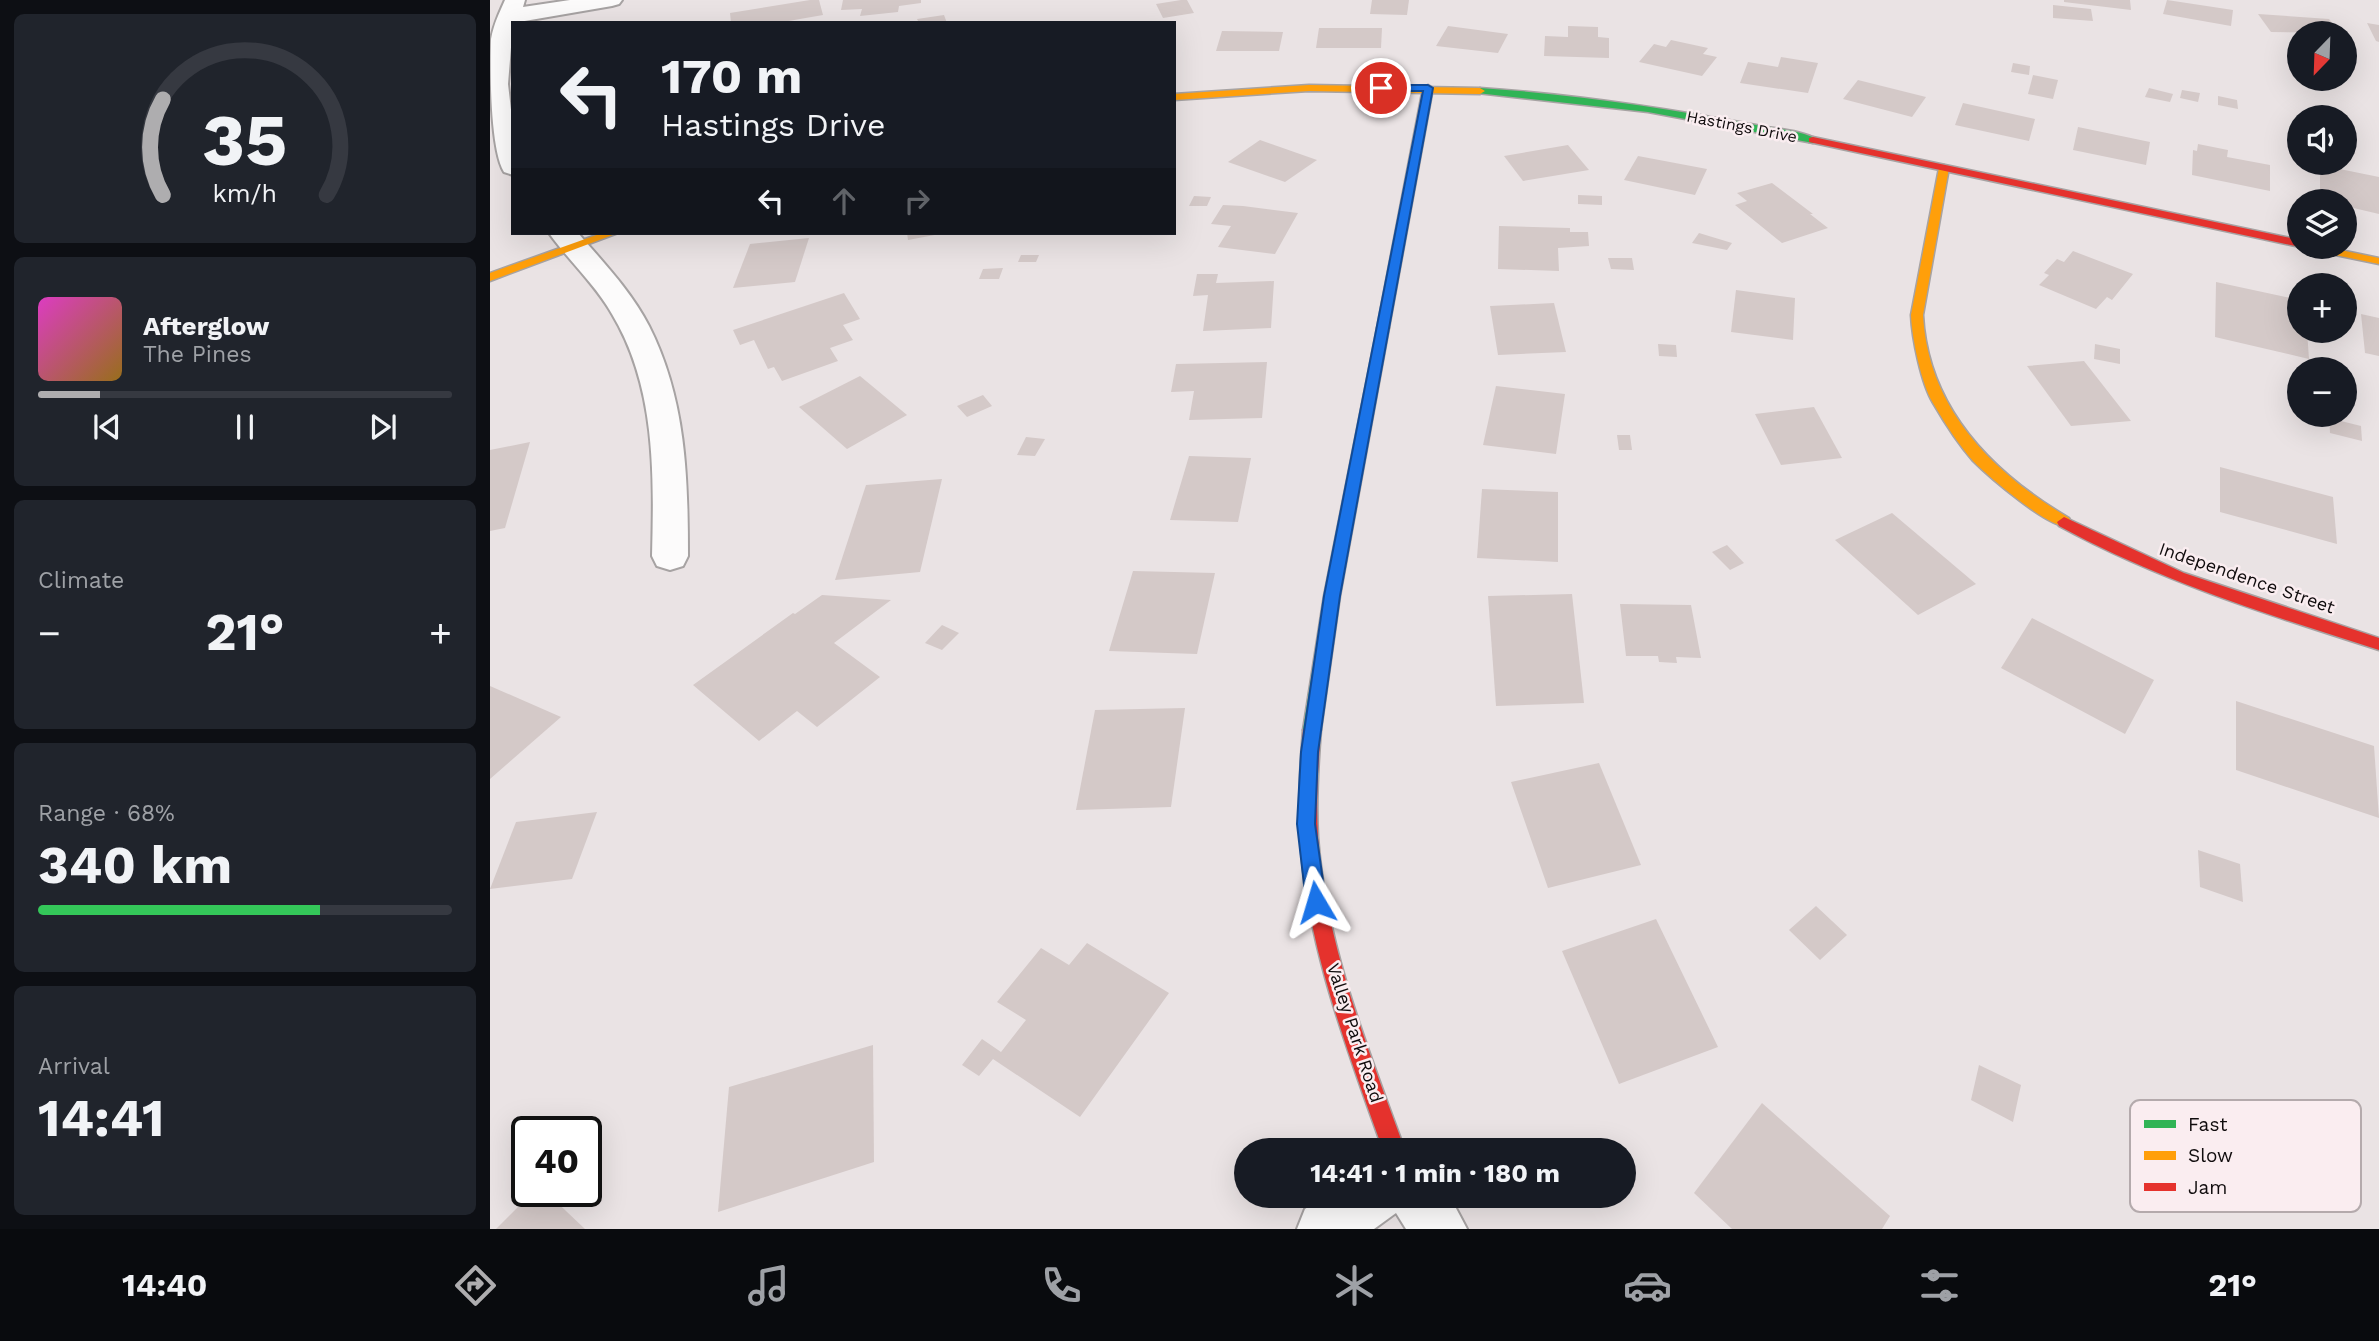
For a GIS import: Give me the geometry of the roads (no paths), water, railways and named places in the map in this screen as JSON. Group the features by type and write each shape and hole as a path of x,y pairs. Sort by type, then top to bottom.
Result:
{"street":[{"path":"511,162 496,123 492,101 494,72 510,8 612,0"},
{"name":"Hastings Drive","path":"1176,97 1296,89 1428,88 1558,95 1788,135 2287,241"},
{"name":"Valley Park Road","path":"1390,1138 1349,1027 1316,902 1306,824 1309,752 1332,596 1428,88"},
{"name":"Independence Street","path":"1944,169 1920,286 1918,338 1936,396 1952,427 1971,452 2009,487 2046,512 2144,562 2198,585 2379,644"},
{"path":"490,278 569,240 600,235"},
{"path":"569,240 633,325 645,357 662,414 670,462 670,556"},
{"path":"2357,256 2379,261"},
{"path":"1325,1229 1356,1208"},
{"path":"1424,1208 1438,1229"}]}
